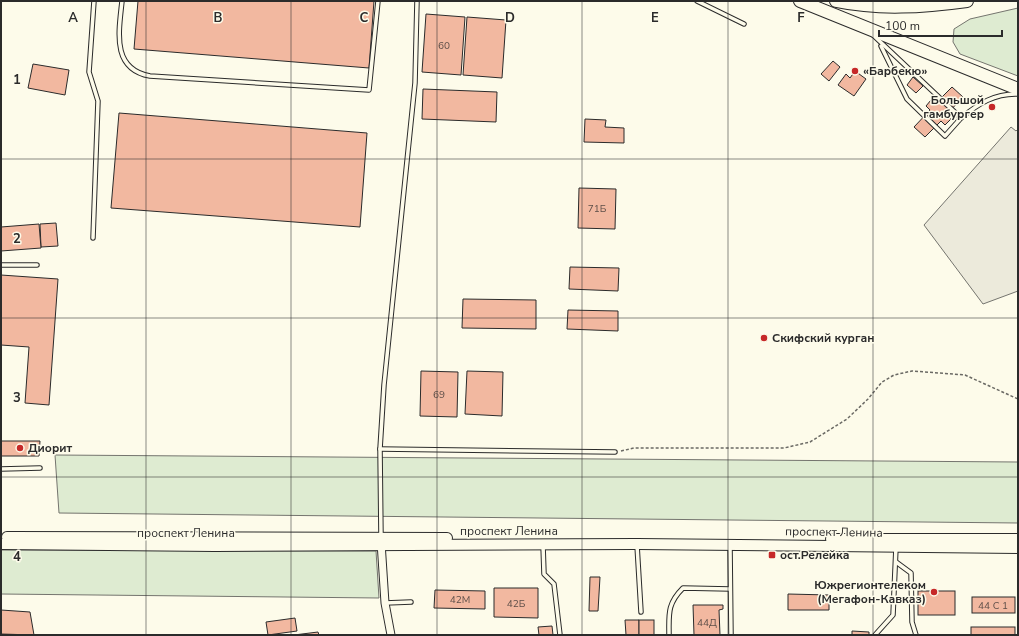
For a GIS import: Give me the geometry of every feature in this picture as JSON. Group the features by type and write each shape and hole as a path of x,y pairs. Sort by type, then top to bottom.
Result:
{"main road":[{"path":"800,1 865,28 973,69 1018,89"},
{"path":"836,1 851,4 911,7 967,1"},
{"name":"проспект Ленина","path":"1,537 1018,548"},
{"name":"проспект Ленина","path":"1,544 215,546 381,542 1018,539"}],"street":[{"path":"381,542 385,603 391,635"}],"lane":[{"path":"93,238 98,101 89,72 94,1"},
{"path":"122,1 119,30 120,52 128,66 138,74 370,90 378,1"},
{"path":"381,542 380,449 384,385 415,83 417,1"},
{"path":"697,1 744,24"},
{"path":"865,28 879,43 961,118"},
{"path":"879,43 907,98 945,136 961,118 972,109 994,96 1018,94"},
{"path":"1,265 37,265"},
{"path":"380,449 615,452"},
{"path":"1,469 40,468"},
{"path":"543,544 544,574 554,584 560,635"},
{"path":"637,544 641,612"},
{"path":"730,544 731,635"},
{"path":"875,635 893,615 896,546"},
{"path":"896,562 911,574 912,622 916,635"},
{"path":"669,635 670,611 674,597 683,588 730,589"},
{"path":"385,603 411,602"}],"path":[{"path":"615,452 634,448 784,448 810,442 847,419 868,399 882,382 894,375 912,371 965,375 1018,399"}],"green space":[{"path":"1018,8 1018,76 960,54 953,42 954,29 970,19"},
{"path":"55,455 1018,462 1018,523 59,513"},
{"path":"1,550 376,551 379,598 1,594"}],"shaded area":[{"path":"1011,127 1016,131 1018,129 1018,291 983,304 924,225"}],"building":[{"path":"138,1 374,1 369,68 134,49"},
{"path":"426,14 465,17 461,75 422,72"},
{"path":"467,17 506,20 502,78 463,75"},
{"path":"833,61 840,67 829,81 821,74"},
{"path":"33,64 69,70 65,95 28,88"},
{"path":"855,71 866,79 854,96 838,85 846,74 850,78"},
{"path":"913,77 923,86 916,93 907,85"},
{"path":"952,87 963,97 946,115 951,119 945,125 941,121 925,137 914,127 930,110 926,106 931,100 935,104"},
{"path":"423,89 497,92 496,122 422,119"},
{"path":"119,113 367,133 360,227 111,208"},
{"path":"585,119 606,120 605,127 624,128 624,143 584,142"},
{"path":"579,188 616,189 615,229 578,228"},
{"path":"56,223 58,246 41,247 40,224"},
{"path":"39,224 41,248 1,251 1,227"},
{"path":"570,267 619,268 618,291 569,289"},
{"path":"1,275 58,279 49,405 25,403 29,347 1,345"},
{"path":"463,299 536,300 536,329 462,328"},
{"path":"568,310 618,311 618,331 567,329"},
{"path":"421,371 458,372 457,417 420,416"},
{"path":"467,371 503,372 502,416 465,414"},
{"name":"Диорит","path":"1,441 40,441 39,456 1,456"},
{"path":"590,577 600,577 598,611 589,611"},
{"path":"494,588 538,588 538,618 494,617"},
{"path":"435,590 485,591 485,609 434,608"},
{"path":"918,591 955,591 955,615 918,615"},
{"path":"788,594 829,595 829,610 788,610"},
{"path":"972,597 1015,597 1015,613 972,613"},
{"path":"693,605 723,605 723,609 719,610 720,635 694,635"},
{"path":"1,610 30,612 34,635 1,634"},
{"path":"295,618 297,631 268,635 266,622"},
{"path":"625,620 639,620 639,635 626,635"},
{"path":"639,620 654,620 654,635 639,635"},
{"path":"552,626 553,635 539,635 538,627"},
{"path":"971,627 1015,627 1015,635 971,635"},
{"path":"852,631 869,632 869,635 852,635"},
{"path":"318,632 319,635 294,635"}],"place":[{"name":"«Барбекю»","path":"855,71"},
{"name":"Большой гамбургер","path":"992,107"},
{"name":"Скифский курган","path":"764,338"},
{"name":"Диорит","path":"20,448"},
{"name":"ост.Релейка","path":"772,555"},
{"name":"Южрегионтелеком (Мегафон-Кавказ)","path":"934,592"}]}
